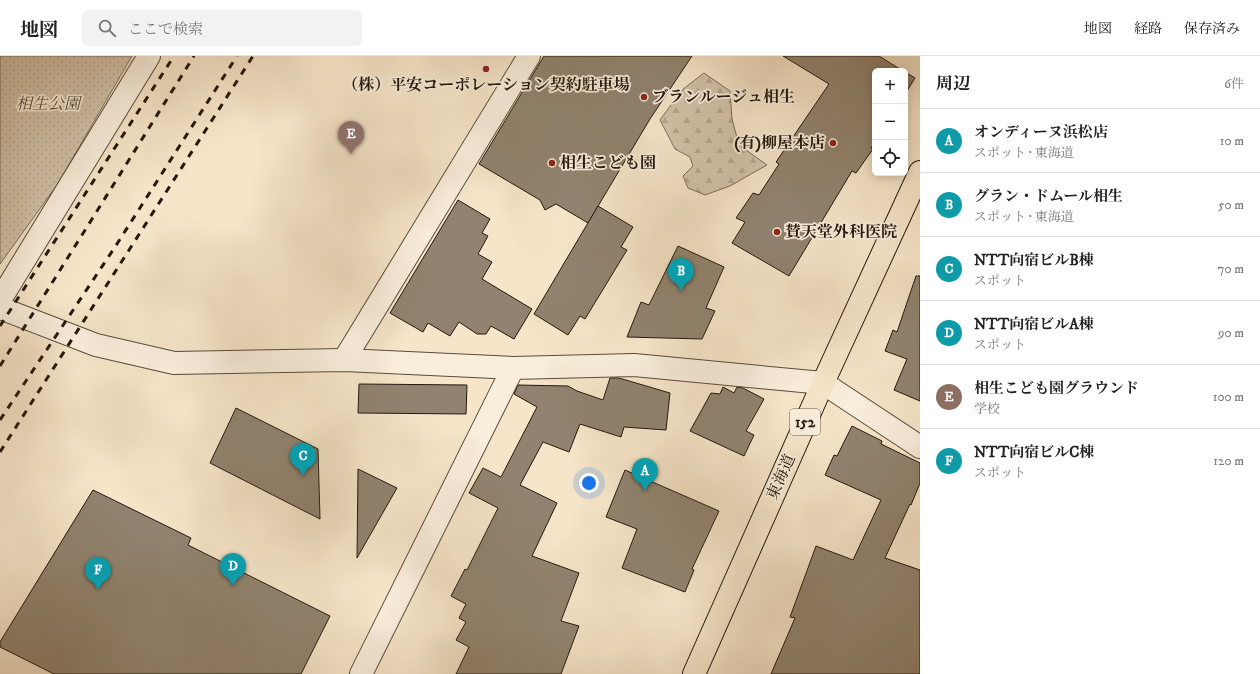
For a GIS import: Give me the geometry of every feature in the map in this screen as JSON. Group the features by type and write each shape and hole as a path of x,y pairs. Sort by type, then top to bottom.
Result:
{"highway":[{"name":"東海道","path":"694,674 823,383 920,172"}],"street":[{"path":"0,300 149,56"},
{"path":"344,360 529,56"},
{"path":"0,308 96,344 174,362 344,360 513,368 634,365 823,383 920,447"},
{"path":"361,674 513,368"}],"green space":[{"name":"相生公園","path":"0,56 132,56 57,185 0,264"},
{"path":"704,73 730,91 732,119 739,145 767,165 730,186 705,195 688,188 683,176 693,166 690,157 675,149 660,120 682,90"}],"building":[{"path":"544,56 692,56 650,119 588,223 556,204 545,210 540,200 479,164"},
{"path":"783,56 879,56 898,68 872,68 872,150 856,173 852,171 789,276 732,243 745,222 736,218 753,193 759,195 779,164 776,162 829,84"},
{"path":"908,74 915,78 908,89"},
{"path":"458,200 490,219 482,233 488,236 478,254 492,262 482,279 532,309 514,339 491,326 486,334 477,334 459,322 450,336 428,323 423,332 390,313"},
{"path":"598,206 633,227 621,247 627,250 585,319 580,316 568,335 534,314"},
{"path":"678,246 724,267 706,308 715,311 702,339 627,337 641,302 649,305"},
{"path":"916,276 920,276 920,401 894,390 907,359 885,351 893,330 897,332"},
{"path":"610,378 619,378 670,393 666,430 624,427 621,437 580,424 569,452 543,442 520,485 557,503 532,556 579,573 561,621 579,626 561,674 456,674 469,647 456,640 466,622 459,618 466,604 451,596 465,569 467,570 498,508 469,493 483,468 501,477 537,407 514,394 518,385 568,386 577,391 603,400"},
{"path":"359,384 467,385 466,414 358,413"},
{"path":"723,387 734,393 737,387 743,388 764,399 746,431 754,435 744,456 690,431 711,393 720,394"},
{"path":"236,408 318,449 320,519 210,463"},
{"path":"852,426 882,441 881,444 920,463 920,483 885,558 920,570 920,674 771,674 795,618 790,617 816,546 853,560 881,500 825,475 834,455 837,456"},
{"path":"358,469 397,488 357,558"},
{"path":"625,470 719,511 692,569 694,570 685,592 622,568 637,529 606,517"},
{"path":"93,490 191,538 188,545 330,616 301,674 54,674 0,647 0,642"}],"railway":[{"path":"0,326 174,56"},
{"path":"0,366 194,56"},
{"path":"0,420 115,247 237,56"},
{"path":"0,452 253,56"}],"place":[{"name":"（株）平安コーポレーション契約駐車場","path":"486,69"},
{"name":"ブランルージュ相生","path":"644,97"},
{"name":"(有)柳屋本店","path":"833,143"},
{"name":"相生こども園グラウンド","path":"351,154"},
{"name":"相生こども園","path":"552,163"},
{"name":"賛天堂外科医院","path":"777,232"},
{"name":"グラン・ドムール相生","path":"681,291"},
{"name":"NTT向宿ビルB棟","path":"303,476"},
{"name":"オンディーヌ浜松店","path":"645,491"},
{"name":"NTT向宿ビルA棟","path":"233,586"},
{"name":"NTT向宿ビルC棟","path":"98,590"}]}
